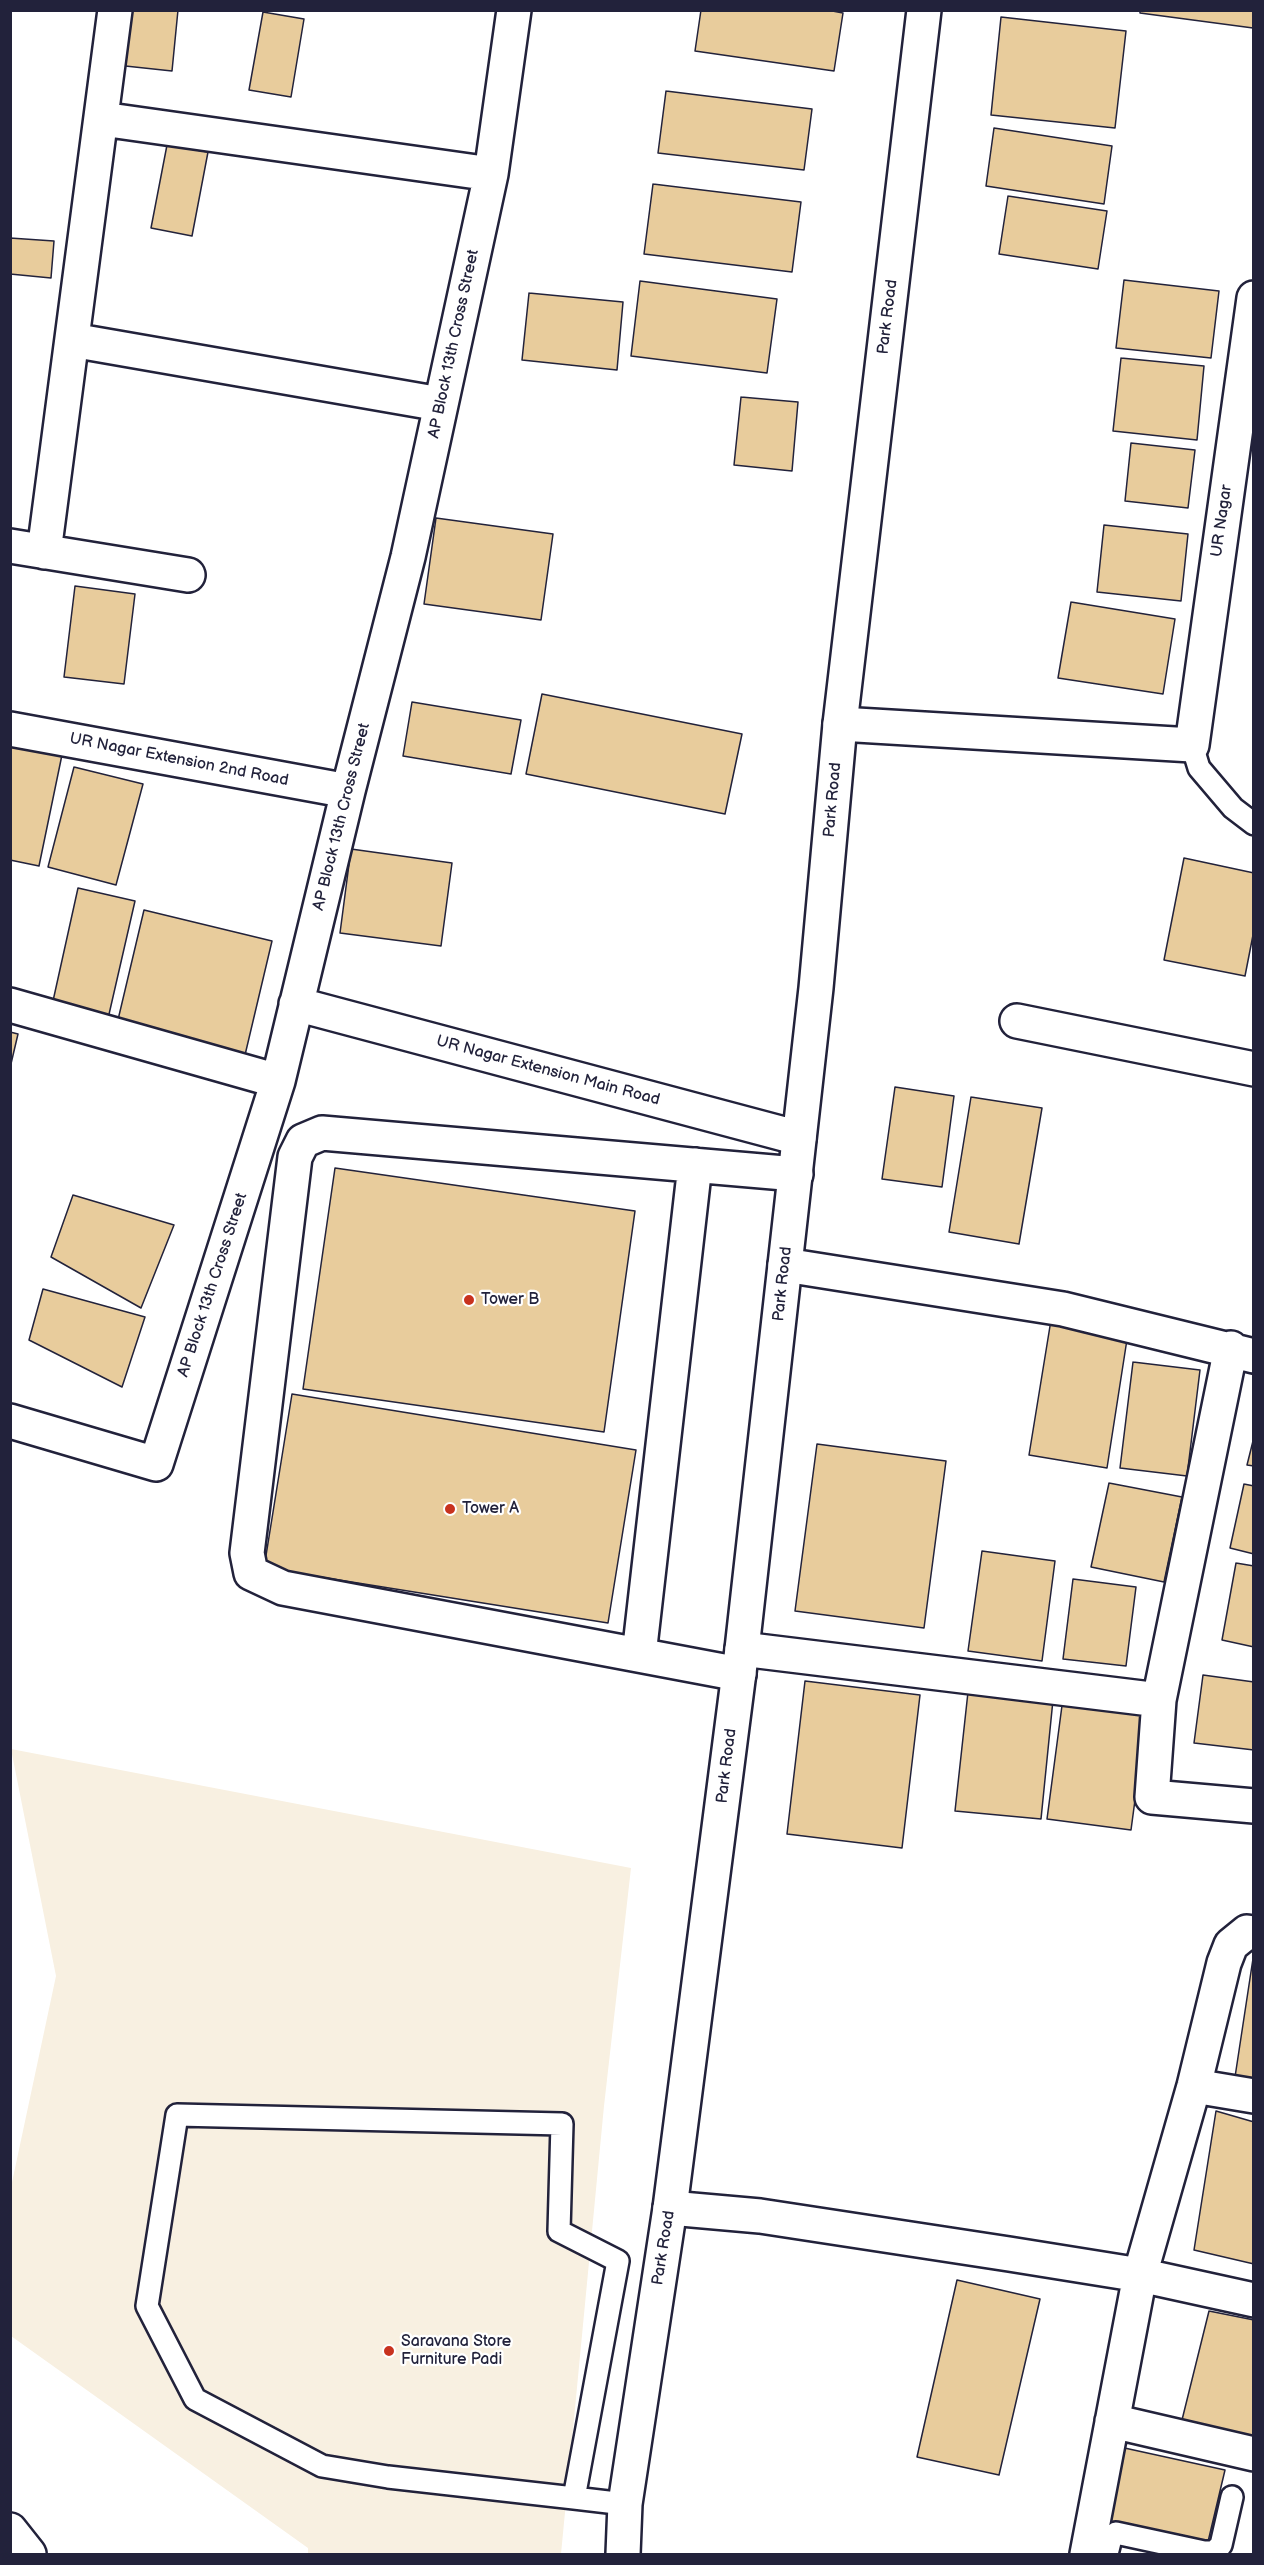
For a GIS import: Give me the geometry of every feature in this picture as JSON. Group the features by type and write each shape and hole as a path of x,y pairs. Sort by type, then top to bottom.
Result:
{"street":[{"path":"44,552 115,10"},
{"name":"AP Block 13th Cross Street","path":"10,1421 156,1464 278,1081 348,791 408,557 491,174 514,10"},
{"name":"Park Road","path":"623,2554 625,2504 670,2208 740,1661 816,988 840,724 924,10"},
{"path":"102,119 491,174"},
{"name":"UR Nagar","path":"1192,745 1241,473 1254,298"},
{"path":"72,340 440,404"},
{"path":"10,546 188,575"},
{"path":"840,724 1192,745"},
{"name":"UR Nagar Extension 2nd Road","path":"10,729 348,791"},
{"name":"UR Nagar Extension Main Road","path":"296,1004 799,1137"},
{"path":"10,1005 278,1081"},
{"path":"1017,1021 1254,1069"},
{"path":"796,1174 322,1134 303,1141 295,1157 247,1553 251,1573 283,1588 639,1655 740,1661 1159,1700"},
{"path":"639,1655 695,1165"},
{"path":"785,1265 1063,1309 1242,1352 1159,1700 1152,1797 1254,1806"},
{"path":"1087,2554 1140,2276 1194,2086 1224,1963 1231,1945 1247,1932 1254,1933"},
{"path":"1194,2086 1254,2096"},
{"path":"670,2208 760,2216 1140,2276 1254,2300"},
{"path":"1112,2421 1254,2454"},
{"path":"10,2530 29,2554"}],"lane":[{"path":"1192,745 1199,768 1233,808 1254,824"},
{"path":"574,2498 618,2261 560,2231 562,2124 177,2115 147,2306 195,2399 321,2466 388,2477 625,2504"},
{"path":"1107,2554 1111,2538 1116,2533 1204,2552 1214,2552 1221,2545 1232,2497"}],"shaded area":[{"path":"11,1749 631,1868 604,2106 561,2554 308,2554 308,2548 11,2336 11,2187 56,1976"}],"building":[{"path":"123,10 178,10 172,71 116,65"},
{"path":"701,10 827,10 843,13 834,71 695,51"},
{"path":"1140,10 1254,10 1253,28 1140,13"},
{"path":"263,12 304,19 291,97 249,90"},
{"path":"1001,17 1126,31 1115,128 991,115"},
{"path":"666,91 812,109 804,170 658,153"},
{"path":"994,128 1112,146 1104,204 986,186"},
{"path":"167,145 208,152 192,236 151,228"},
{"path":"653,184 801,202 792,272 644,254"},
{"path":"1008,196 1107,211 1098,269 999,254"},
{"path":"10,238 54,241 51,278 10,274"},
{"path":"1124,280 1219,291 1211,358 1116,348"},
{"path":"640,281 777,299 767,373 631,356"},
{"path":"529,293 623,302 617,370 522,360"},
{"path":"1121,358 1204,366 1197,440 1113,431"},
{"path":"741,397 798,402 792,471 734,465"},
{"path":"1131,443 1195,450 1188,508 1125,501"},
{"path":"436,518 553,534 541,620 424,604"},
{"path":"1104,525 1188,534 1181,601 1097,592"},
{"path":"75,586 135,594 124,684 64,677"},
{"path":"1071,602 1175,619 1163,694 1058,678"},
{"path":"542,694 742,734 725,814 526,774"},
{"path":"412,702 521,720 511,774 403,756"},
{"path":"10,740 63,750 39,866 10,860"},
{"path":"74,767 143,784 116,885 48,867"},
{"path":"351,849 452,863 441,946 340,933"},
{"path":"1184,858 1254,873 1254,930 1245,976 1164,960"},
{"path":"78,888 135,901 107,1023 51,1010"},
{"path":"144,910 272,941 245,1055 117,1024"},
{"path":"10,1032 18,1034 10,1068"},
{"path":"895,1087 954,1096 942,1187 882,1179"},
{"path":"971,1097 1042,1108 1019,1244 949,1232"},
{"name":"Tower B","path":"335,1168 635,1211 604,1432 303,1389"},
{"path":"73,1195 174,1225 141,1308 51,1257"},
{"path":"43,1289 145,1317 122,1387 29,1340"},
{"path":"1051,1320 1128,1333 1107,1468 1029,1455"},
{"path":"1133,1362 1200,1370 1187,1476 1120,1468"},
{"name":"Tower A","path":"292,1394 636,1450 608,1623 264,1568"},
{"path":"1254,1437 1254,1466 1247,1465"},
{"path":"817,1444 946,1461 924,1628 795,1611"},
{"path":"1109,1483 1182,1497 1164,1582 1091,1567"},
{"path":"1244,1484 1254,1486 1254,1554 1230,1548"},
{"path":"982,1551 1055,1561 1042,1661 968,1651"},
{"path":"1236,1563 1254,1566 1254,1647 1222,1640"},
{"path":"1073,1579 1136,1587 1126,1666 1063,1659"},
{"path":"1203,1675 1254,1682 1254,1750 1194,1743"},
{"path":"805,1681 920,1695 902,1848 787,1834"},
{"path":"968,1692 1053,1700 1041,1819 955,1811"},
{"path":"1063,1698 1147,1710 1131,1830 1047,1819"},
{"path":"1254,1952 1254,2079 1235,2077"},
{"path":"1216,2111 1254,2122 1254,2264 1194,2250"},
{"path":"957,2280 1040,2299 999,2475 917,2457"},
{"path":"1209,2311 1254,2320 1254,2445 1180,2428"},
{"path":"1120,2447 1225,2470 1207,2546 1103,2523"}],"place":[{"name":"Tower B","path":"469,1300"},
{"name":"Tower A","path":"450,1509"},
{"name":"Saravana Store Furniture Padi","path":"389,2351"}]}
